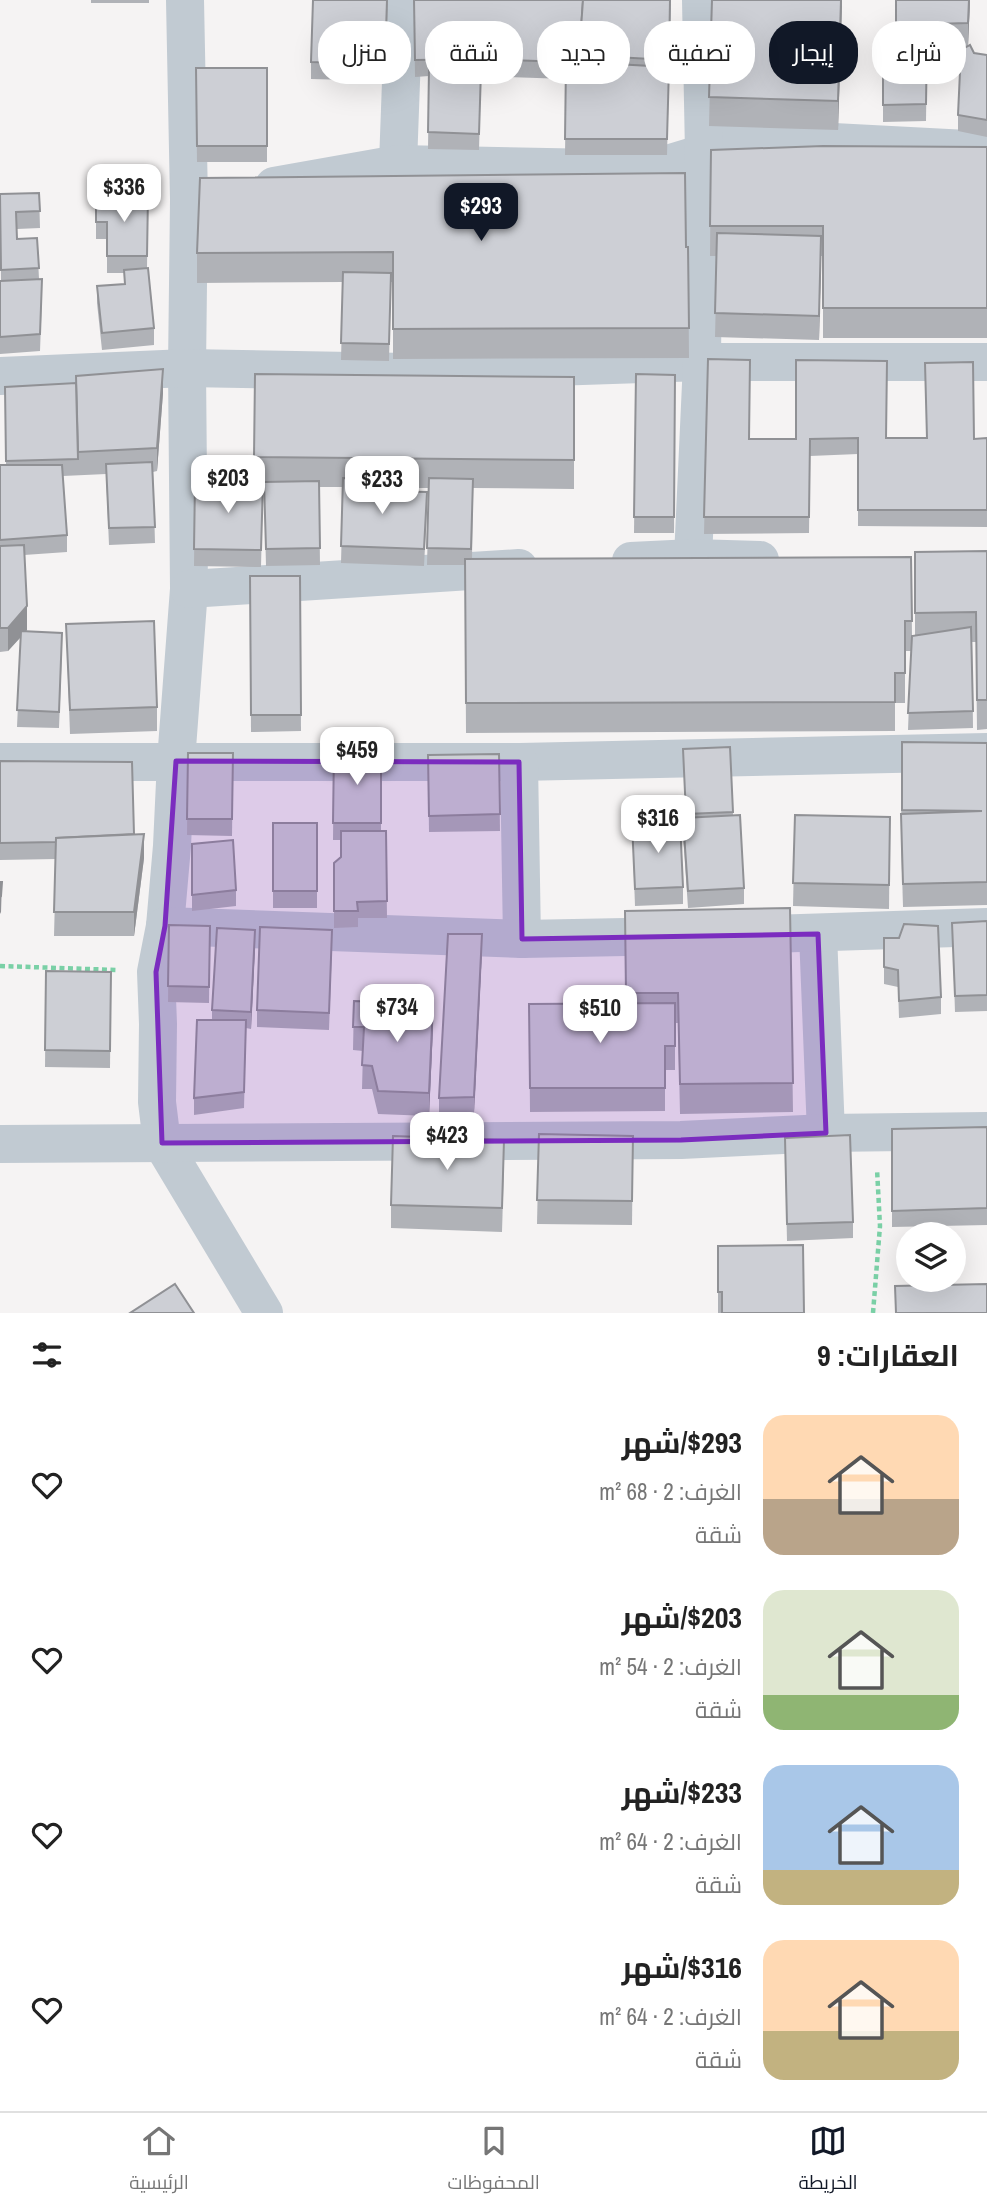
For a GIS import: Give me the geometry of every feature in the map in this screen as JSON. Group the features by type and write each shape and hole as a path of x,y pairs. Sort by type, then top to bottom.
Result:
{"street":[{"path":"185,0 189,200 189,589 172,846 165,926 156,972 159,1024 157,1102 162,1143 264,1313"},
{"path":"398,164 404,0"},
{"path":"693,558 702,362 704,153 701,0"},
{"path":"189,200 398,164 651,169 704,153 726,139 987,149"},
{"path":"0,376 187,368 407,372 702,362 987,362"},
{"path":"598,564 693,558 800,561"},
{"path":"189,589 557,566"},
{"path":"0,762 519,762 987,752"},
{"path":"519,762 522,939"},
{"path":"165,926 522,939 818,934 987,927"},
{"path":"818,934 825,1133"},
{"path":"0,1144 681,1140 825,1133 987,1131"}],"path":[{"path":"0,966 156,972"},
{"path":"873,1313 880,1226 875,1133"}],"highlighted area":[{"path":"176,761 519,762 522,939 818,934 826,1133 681,1140 162,1143 156,972 165,926"}],"building":[{"path":"313,0 387,0 386,21 318,21 318,62 311,62"},
{"path":"414,0 583,0 582,21 537,21 537,61 523,60 523,21 425,21 425,60 415,60"},
{"path":"583,0 670,0 670,21 644,21 644,59 630,58 630,21 581,21"},
{"path":"712,0 841,0 840,21 769,21 769,84 839,84 838,101 709,97 709,84 755,84 755,21 711,21"},
{"path":"896,0 969,0 968,23 896,21"},
{"path":"970,45 974,53 987,55 987,120 958,115 959,84 966,84 966,47"},
{"path":"630,65 644,66 644,84 669,84 667,139 565,139 566,84 630,84"},
{"path":"196,68 267,68 267,146 197,146"},
{"path":"429,84 481,84 479,134 428,132"},
{"path":"883,84 926,84 926,104 883,105"},
{"path":"823,146 987,147 987,308 823,308 823,226 710,226 711,150"},
{"path":"685,173 689,328 393,329 393,252 197,253 200,178"},
{"path":"39,193 40,211 16,212 17,239 37,238 39,268 1,270 0,194"},
{"path":"96,195 148,195 147,256 107,256 107,222 96,222"},
{"path":"717,233 821,236 819,316 715,313"},
{"path":"148,268 154,328 102,333 97,286 125,284 124,270"},
{"path":"343,272 391,273 389,344 341,343"},
{"path":"42,279 40,334 0,337 0,281"},
{"path":"708,359 750,360 749,439 796,439 796,360 887,361 886,438 927,438 925,363 973,362 974,439 987,438 987,510 858,510 858,438 810,439 809,517 704,517"},
{"path":"163,369 157,448 78,452 76,376"},
{"path":"255,374 574,377 574,460 254,457"},
{"path":"636,374 675,375 674,517 634,517"},
{"path":"76,383 78,459 6,461 5,387"},
{"path":"152,462 155,527 109,528 106,464"},
{"path":"0,465 62,465 67,535 0,540"},
{"path":"343,478 384,480 384,491 427,492 424,549 341,546"},
{"path":"429,478 473,479 471,549 427,548"},
{"path":"195,481 263,482 261,550 194,549"},
{"path":"319,481 320,548 266,549 264,482"},
{"path":"24,545 27,606 8,628 0,628 0,546"},
{"path":"987,551 987,700 977,700 976,612 915,613 915,552"},
{"path":"911,557 912,621 905,621 905,673 895,673 895,702 466,703 465,559"},
{"path":"250,576 300,576 301,715 251,715"},
{"path":"154,621 157,707 70,710 66,624"},
{"path":"971,627 973,711 908,713 912,636"},
{"path":"21,631 62,633 59,712 17,710"},
{"path":"902,742 987,743 987,882 903,884 901,814 982,811 902,810"},
{"path":"730,747 733,812 686,814 683,749"},
{"path":"334,750 381,750 381,823 333,823"},
{"path":"188,753 233,753 232,819 187,819"},
{"path":"499,754 500,814 429,816 428,755"},
{"path":"0,761 132,762 134,834 56,838 56,842 0,843"},
{"path":"740,815 744,888 688,891 683,818"},
{"path":"795,815 890,817 889,885 793,883"},
{"path":"680,821 683,887 635,889 632,823"},
{"path":"273,823 317,823 317,891 273,891"},
{"path":"341,831 386,831 387,901 357,902 358,911 334,911 334,863 341,857"},
{"path":"144,834 134,912 54,912 56,838"},
{"path":"233,840 236,890 192,895 192,844"},
{"path":"790,908 793,1083 680,1084 678,993 626,993 625,911"},
{"path":"987,921 987,995 955,996 952,923"},
{"path":"904,924 938,926 941,997 899,1001 898,970 884,967 884,938 899,938"},
{"path":"169,925 210,926 209,987 168,986"},
{"path":"260,927 332,930 329,1013 257,1010"},
{"path":"217,928 255,930 251,1012 212,1010"},
{"path":"448,934 482,934 474,1097 439,1098"},
{"path":"46,971 111,972 110,1051 45,1050"},
{"path":"354,1001 433,1004 429,1093 378,1091 372,1066 362,1065 364,1027 353,1027"},
{"path":"675,1003 675,1046 665,1046 665,1088 530,1088 529,1004"},
{"path":"197,1020 246,1020 244,1092 194,1098"},
{"path":"987,1127 987,1208 892,1211 892,1129"},
{"path":"539,1134 633,1136 632,1201 537,1200"},
{"path":"850,1135 853,1222 787,1224 785,1138"},
{"path":"393,1136 504,1140 502,1208 391,1205"},
{"path":"803,1245 804,1313 722,1313 722,1292 718,1292 718,1246"},
{"path":"175,1284 194,1313 130,1313"},
{"path":"966,1284 987,1284 987,1313 896,1313 895,1286 896,1292 966,1292"}]}
